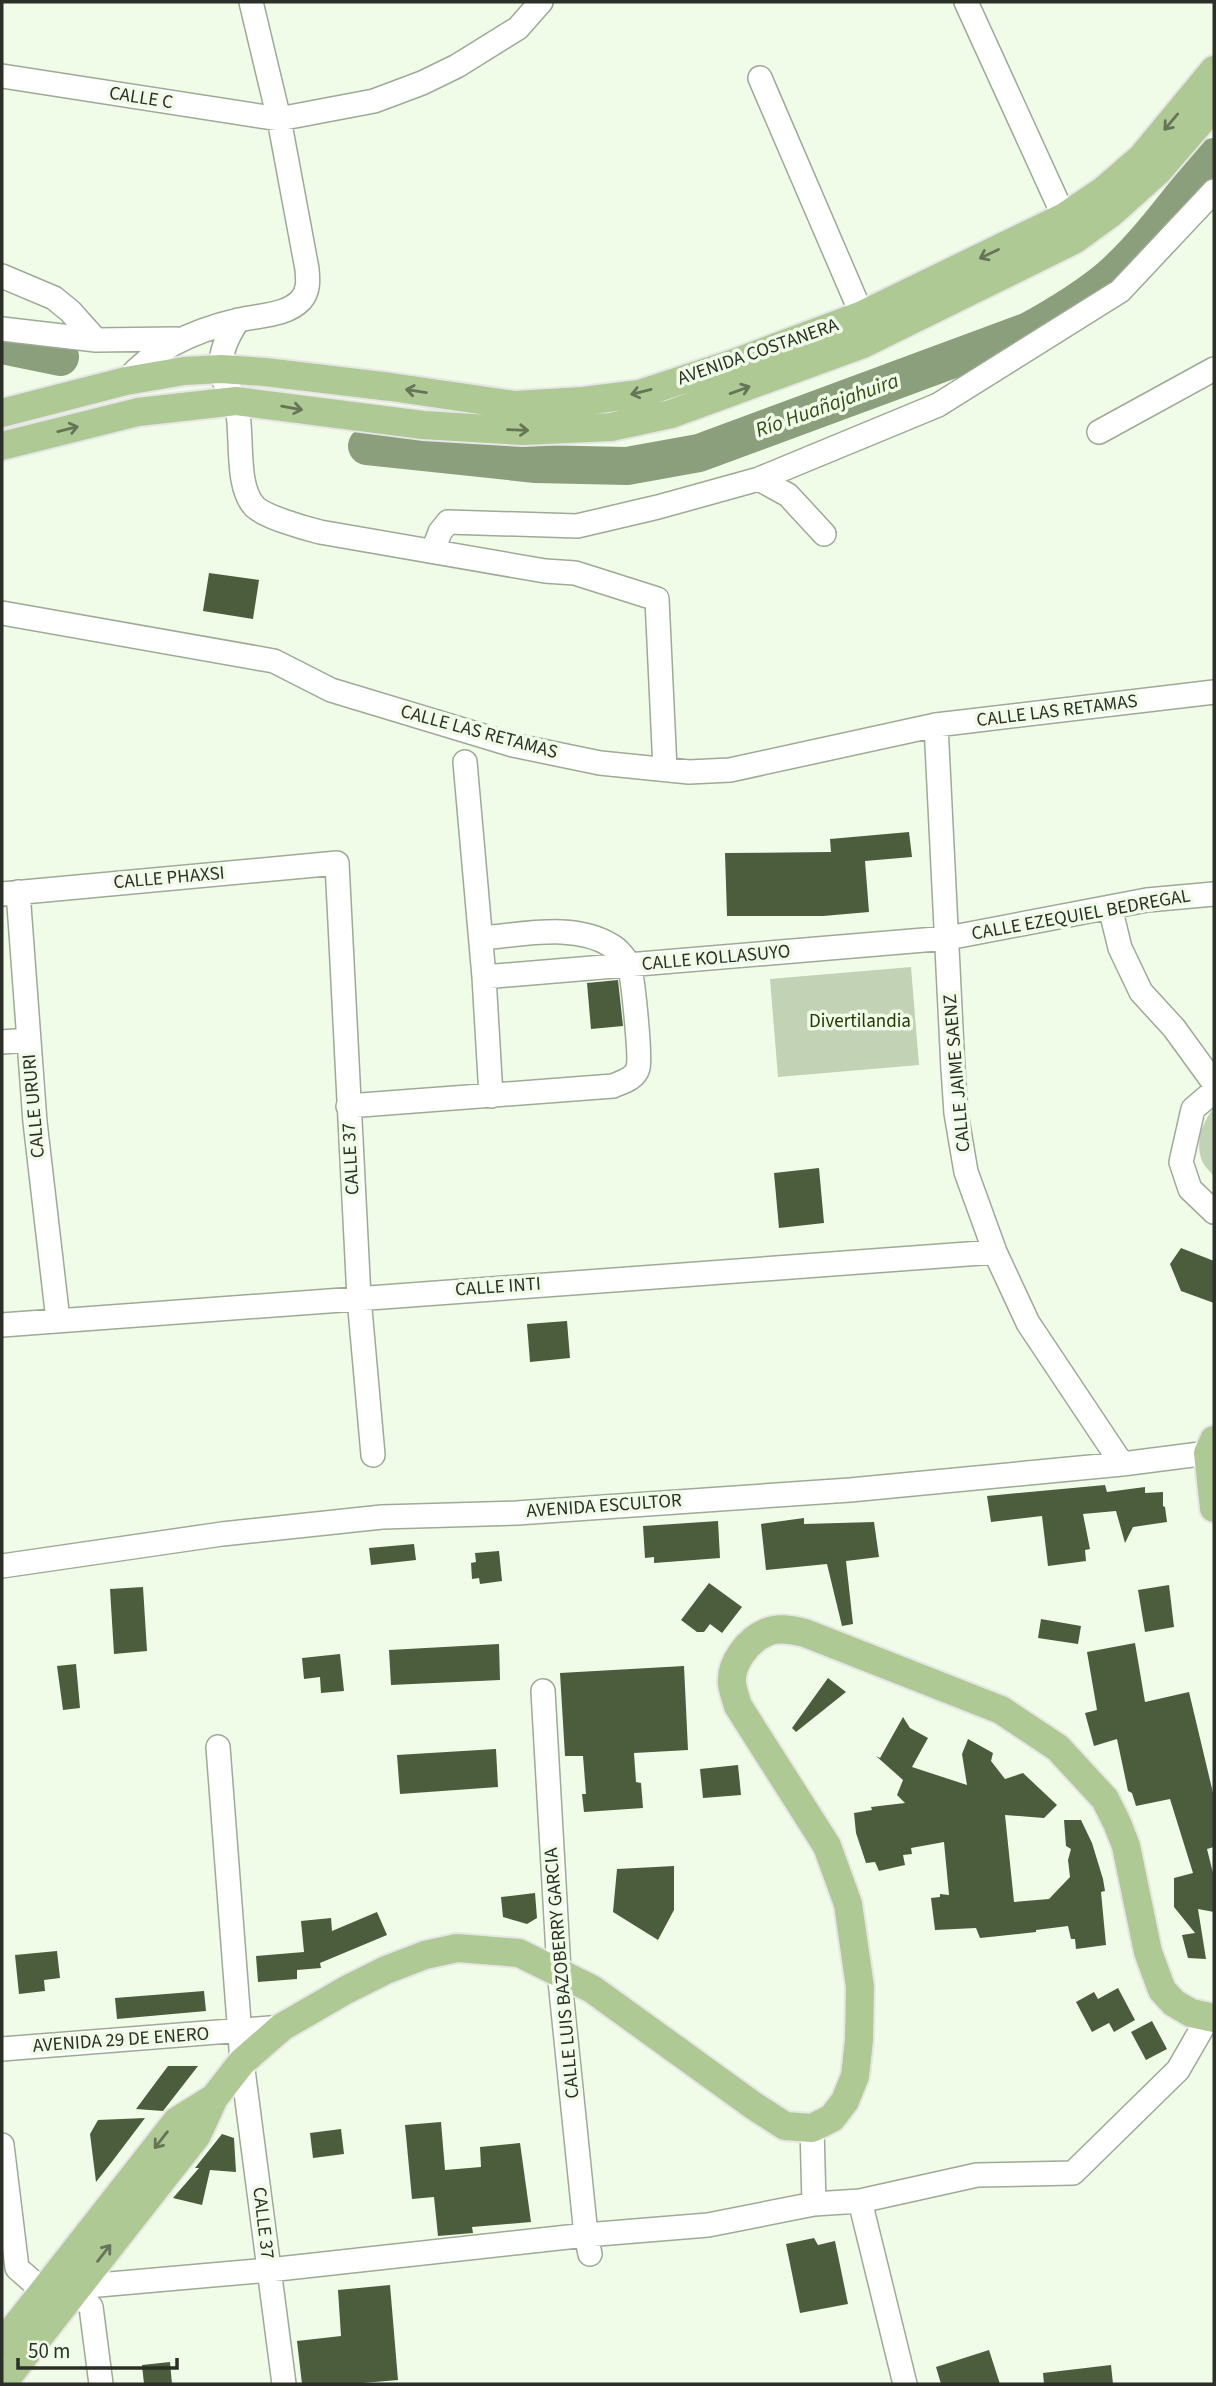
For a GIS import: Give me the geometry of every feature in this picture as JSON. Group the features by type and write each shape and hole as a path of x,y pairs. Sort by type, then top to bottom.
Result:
{"main road":[{"name":"AVENIDA COSTANERA","path":"2,446 138,412 236,401 423,425 523,430 611,428 671,414 863,344 1069,229 1104,190 1142,157 1214,69"},
{"name":"AVENIDA COSTANERA","path":"2,413 126,381 184,371 221,369 391,387 515,405 639,394 862,315 1110,214 1159,170 1214,106"},
{"path":"1211,1446 1209,1476 1214,1508"},
{"path":"2,2384 197,2135 214,2098 242,2062 282,2027 317,2006 386,1970 425,1955 457,1948 519,1953 592,1989 785,2126 812,2128 832,2118 845,2101 855,2076 860,1987 848,1904 827,1846 738,1706 732,1682 738,1659 750,1643 768,1631 787,1629 805,1633 1001,1710 1058,1748 1105,1799 1117,1823 1126,1846 1147,1952 1162,1990 1174,2003 1191,2013 1211,2018"},
{"path":"2,2344 177,2120 214,2098"}],"street":[{"name":"AVENIDA COSTANERA","path":"126,381 139,366 179,339 238,320 286,311 301,300 308,287 279,119 251,2"},
{"name":"CALLE C","path":"2,76 279,119 374,101 422,83 457,66 518,29 541,2"},
{"path":"966,2 1069,229"},
{"path":"760,78 862,315"},
{"path":"433,551 448,522 577,526 658,507 759,479 939,405 1120,291 1214,191"},
{"path":"2,276 54,298 70,311 96,340"},
{"path":"238,320 225,341 221,369 223,379 236,401 245,489 255,507 296,526 320,533 545,571 575,573 657,599 665,769"},
{"path":"2,329 96,340 179,339"},
{"path":"1099,432 1214,369"},
{"path":"759,479 788,495 824,534"},
{"name":"CALLE LAS RETAMAS","path":"2,613 274,661 331,690 513,745 600,763 689,772 730,770 936,725 1214,692"},
{"name":"CALLE JAIME SAENZ","path":"936,725 956,1113 966,1172 995,1252 1028,1323 1122,1464"},
{"path":"465,762 481,938 491,1096"},
{"name":"CALLE PHAXSI","path":"10,893 337,863"},
{"name":"CALLE 37","path":"337,863 359,1297 373,1455"},
{"name":"CALLE URURI","path":"10,893 58,1320"},
{"name":"CALLE EZEQUIEL BEDREGAL","path":"948,938 1110,906 1214,894"},
{"path":"1110,906 1120,948 1141,992 1174,1028 1214,1083"},
{"path":"348,1106 613,1086 631,1078 638,1069 638,1042 629,965 615,947 588,934 550,933 481,938"},
{"name":"CALLE KOLLASUYO","path":"484,977 948,938"},
{"path":"2,1042 28,1040"},
{"path":"1214,1091 1193,1109 1181,1162 1190,1189 1214,1212"},
{"name":"CALLE INTI","path":"2,1325 995,1252"},
{"name":"AVENIDA ESCULTOR","path":"2,1566 222,1534 382,1517 517,1513 850,1490 1122,1464 1211,1446"},
{"name":"CALLE LUIS BAZOBERRY GARCIA","path":"542,1691 559,1971 588,2244"},
{"path":"218,1747 240,2031"},
{"path":"2,2144 16,2268 42,2290 588,2244 708,2225 814,2204 860,2201 977,2175 1073,2173 1178,2070 1211,2018"},
{"name":"AVENIDA 29 DE ENERO","path":"2,2049 282,2027"},
{"name":"CALLE 37","path":"240,2031 284,2384"},
{"path":"812,2128 814,2204"},
{"path":"860,2201 905,2384"},
{"path":"75,2289 91,2307 101,2384"}],"green space":[{"name":"Divertilandia","path":"911,967 919,1065 778,1077 770,979"},
{"path":"1214,1108 1214,1177 1200,1156 1199,1141 1206,1120"}],"building":[{"path":"209,573 259,580 253,619 203,611"},
{"path":"909,832 912,857 865,861 869,912 823,916 727,916 725,853 831,852 830,839"},
{"path":"618,980 623,1026 591,1029 587,983"},
{"path":"819,1168 824,1223 779,1228 774,1173"},
{"path":"1181,1248 1214,1261 1214,1303 1181,1291 1170,1264"},
{"path":"567,1321 570,1358 530,1362 527,1324"},
{"path":"1105,1485 1107,1492 1145,1487 1145,1493 1163,1492 1167,1522 1133,1527 1125,1543 1116,1511 1083,1514 1090,1549 1085,1550 1086,1561 1048,1566 1042,1516 991,1522 987,1496"},
{"path":"804,1518 804,1524 874,1522 879,1557 846,1561 853,1624 842,1626 827,1564 766,1570 761,1524"},
{"path":"718,1521 720,1558 654,1563 654,1557 645,1558 643,1526"},
{"path":"414,1544 416,1560 371,1565 369,1548"},
{"path":"499,1551 502,1581 480,1584 479,1578 472,1579 471,1563 476,1562 475,1553"},
{"path":"709,1583 742,1607 722,1633 710,1624 704,1632 697,1632 681,1620"},
{"path":"1169,1585 1174,1627 1145,1632 1138,1590"},
{"path":"143,1587 147,1651 114,1654 110,1589"},
{"path":"1041,1619 1081,1626 1078,1644 1038,1638"},
{"path":"1135,1643 1145,1702 1189,1692 1214,1797 1214,1847 1207,1849 1214,1877 1214,1912 1198,1909 1206,1959 1188,1958 1182,1935 1195,1933 1174,1907 1174,1878 1193,1873 1170,1799 1136,1806 1132,1793 1128,1791 1117,1739 1094,1746 1085,1713 1097,1710 1087,1652"},
{"path":"499,1644 500,1680 391,1685 389,1650"},
{"path":"340,1654 344,1691 321,1693 320,1677 304,1679 302,1658"},
{"path":"76,1664 80,1708 63,1710 57,1666"},
{"path":"684,1666 688,1750 634,1753 636,1782 641,1783 643,1808 584,1812 582,1794 586,1794 583,1756 565,1756 560,1673"},
{"path":"828,1678 846,1692 796,1732 792,1728"},
{"path":"903,1717 910,1728 928,1738 912,1767 967,1785 962,1754 968,1739 993,1753 991,1761 1005,1779 1023,1773 1057,1805 1044,1818 1005,1815 1014,1902 1049,1899 1070,1877 1068,1860 1071,1849 1066,1846 1064,1820 1081,1820 1092,1843 1103,1879 1105,1891 1101,1892 1106,1945 1076,1949 1075,1939 1071,1939 1068,1926 980,1938 976,1928 935,1930 931,1898 940,1897 940,1894 949,1895 944,1842 911,1848 912,1854 903,1855 905,1865 879,1871 875,1862 866,1863 856,1833 854,1813 872,1810 871,1807 905,1803 897,1795 903,1780 876,1756 880,1758"},
{"path":"496,1749 498,1787 400,1794 397,1755"},
{"path":"738,1765 741,1795 703,1798 700,1769"},
{"path":"674,1866 674,1910 658,1940 613,1912 617,1869"},
{"path":"535,1893 537,1918 527,1924 503,1917 501,1897"},
{"path":"377,1912 387,1935 320,1963 321,1968 297,1970 297,1979 258,1982 256,1956 304,1952 301,1921 331,1918 332,1931"},
{"path":"57,1951 60,1978 44,1980 45,1991 19,1994 15,1955"},
{"path":"1118,1988 1135,2020 1114,2032 1109,2023 1092,2032 1076,2002 1094,1992 1098,1999"},
{"path":"204,1991 206,2011 117,2019 115,1998"},
{"path":"1152,2021 1167,2049 1146,2060 1131,2032"},
{"path":"168,2066 198,2066 163,2111 136,2109"},
{"path":"145,2118 96,2182 90,2134 98,2120"},
{"path":"441,2122 445,2170 481,2167 480,2147 520,2143 531,2222 472,2227 473,2233 438,2236 434,2197 412,2199 405,2125"},
{"path":"341,2129 344,2154 313,2158 310,2133"},
{"path":"222,2134 234,2138 236,2172 210,2170 202,2205 173,2198 199,2168 195,2168"},
{"path":"814,2238 818,2245 835,2241 848,2304 800,2313 786,2244"},
{"path":"390,2285 398,2380 302,2384 297,2341 341,2336 338,2290"},
{"path":"989,2350 1000,2384 941,2384 936,2367"},
{"path":"170,2362 172,2384 144,2384 142,2365"},
{"path":"1111,2365 1113,2384 1044,2384 1043,2373"}],"waterway":[{"name":"Río Huañajahuira","path":"367,446 536,464 627,466 699,453 1040,325 1072,306 1111,277 1152,234 1214,157"},
{"name":"Río Huañajahuira","path":"2,345 60,357"}]}
